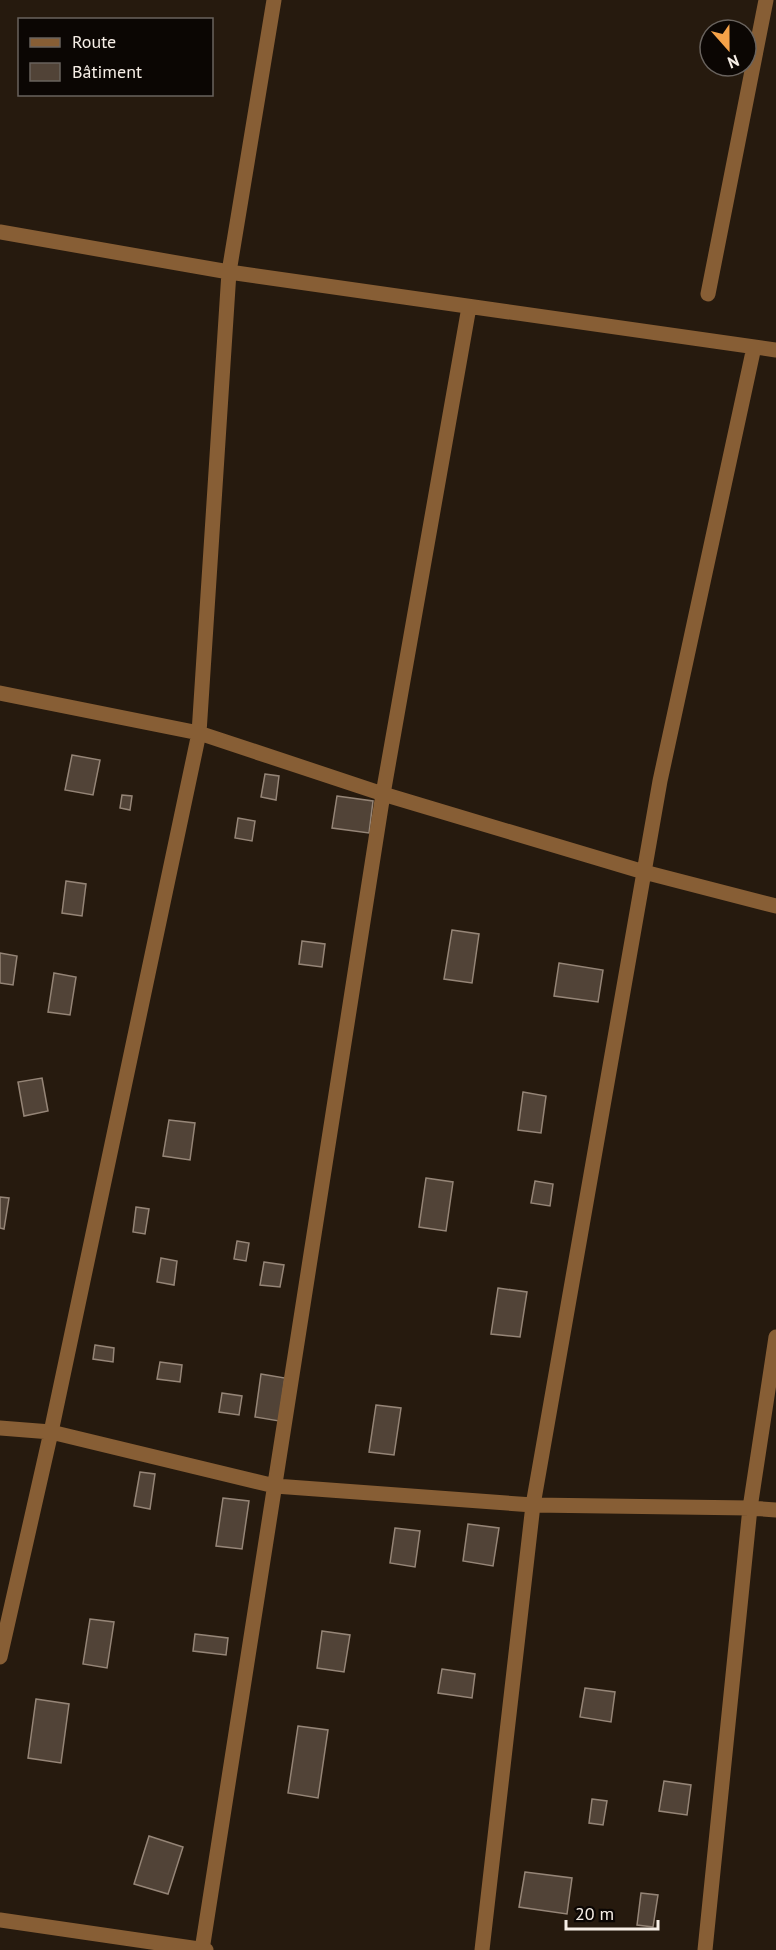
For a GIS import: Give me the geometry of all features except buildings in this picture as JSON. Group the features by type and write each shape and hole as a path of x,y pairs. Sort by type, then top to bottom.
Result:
{"street":[{"path":"0,1657 51,1432 199,733 229,272 274,0"},
{"path":"708,294 766,0"},
{"path":"0,232 229,272 776,350"},
{"path":"0,1920 204,1950 383,794 469,307"},
{"path":"482,1950 533,1505 660,781 754,347"},
{"path":"0,693 199,733 383,794 644,872 776,906"},
{"path":"705,1950 750,1508 776,1337"},
{"path":"0,1428 51,1432 275,1486 533,1505 776,1510"}]}
